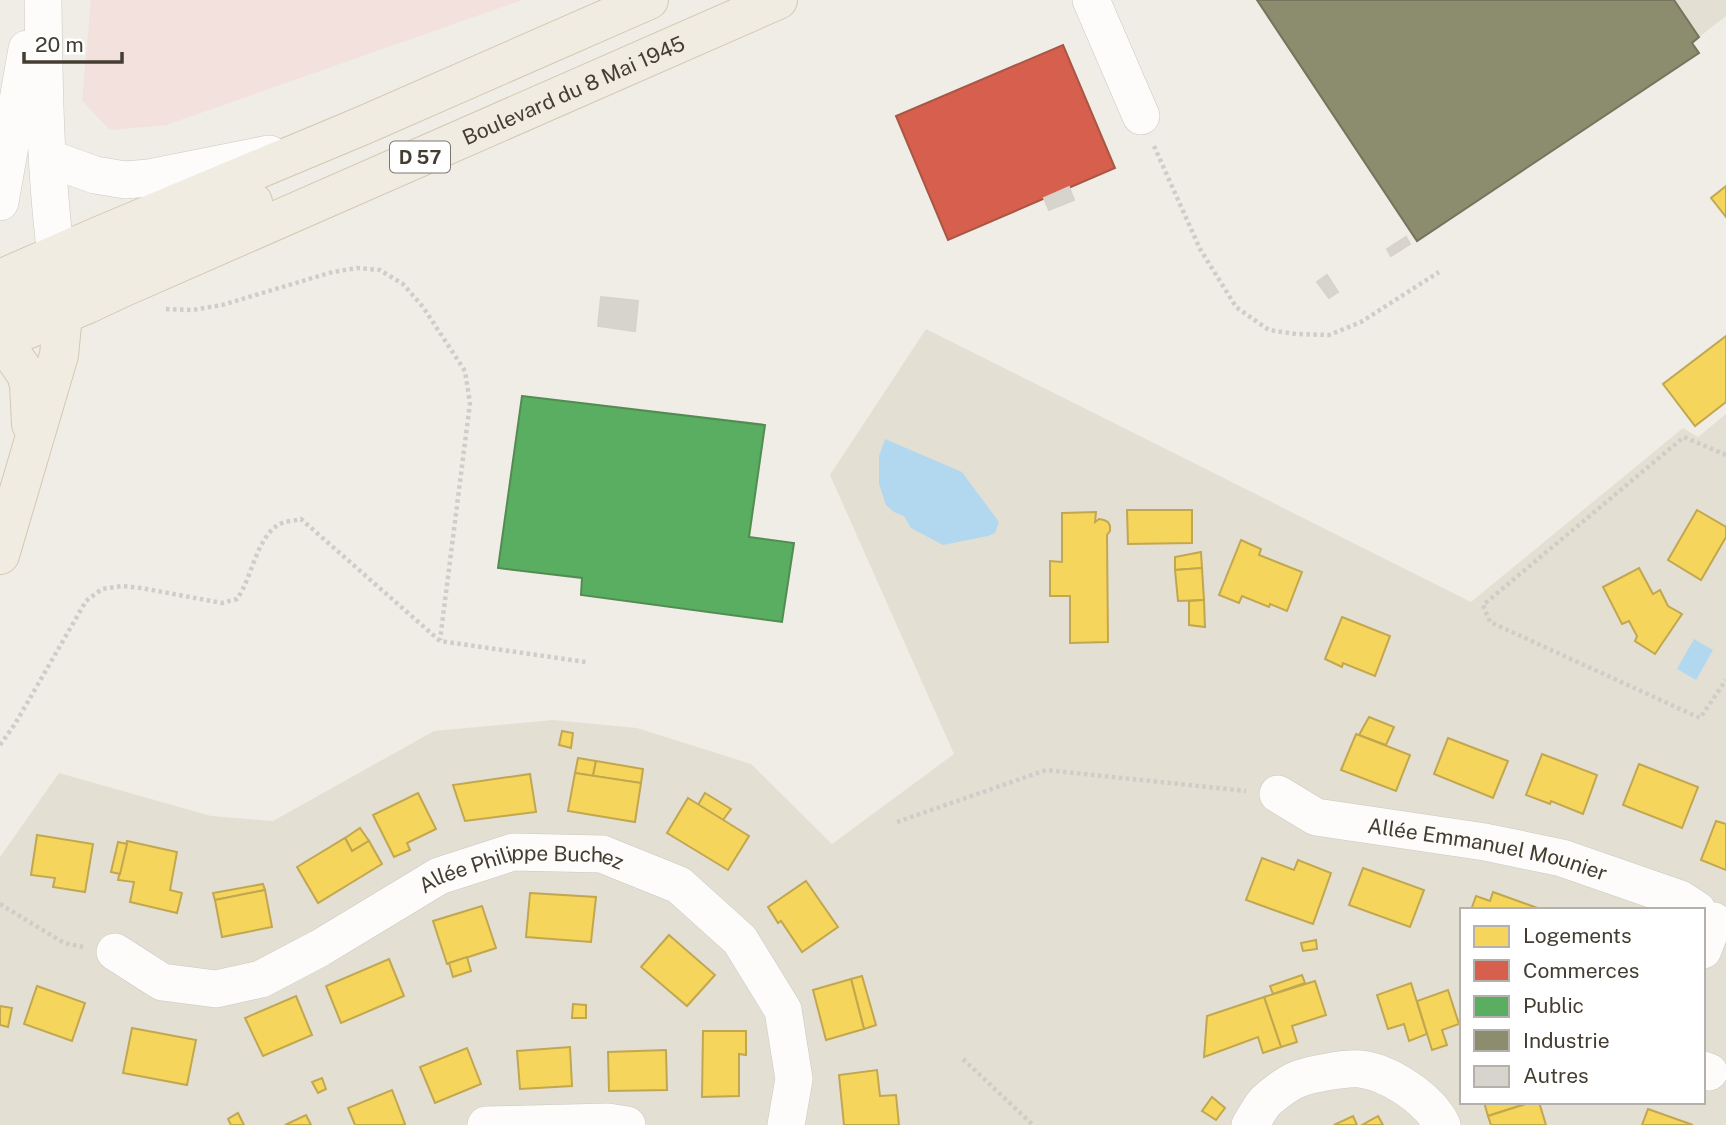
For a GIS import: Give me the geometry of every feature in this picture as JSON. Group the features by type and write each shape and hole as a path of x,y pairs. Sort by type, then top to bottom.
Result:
{"main road":[{"name":"Boulevard du 8 Mai 1945","path":"0,332 67,289 313,146 649,0"},
{"name":"Boulevard du 8 Mai 1945","path":"0,279 67,289 135,282 778,0"},
{"path":"0,555 59,355 67,289 326,171 363,125"},
{"path":"0,332 26,374 32,447"}],"street":[{"path":"0,202 36,0"},
{"path":"43,0 50,215 67,289"},
{"path":"1091,0 1140,116"},
{"path":"48,158 95,175 125,180 149,178 313,146"},
{"name":"Allée Emmanuel Mounier","path":"1278,794 1316,817 1485,842 1562,858 1680,899 1690,908"},
{"name":"Allée Philippe Buchez","path":"115,952 162,982 216,989 261,979 320,948 439,876 513,852 602,854 679,885 740,940 783,1010 794,1079 786,1125"},
{"path":"1250,1125 1265,1102 1295,1080 1359,1069 1386,1076 1417,1096 1438,1116 1442,1125"},
{"path":"486,1125 608,1122 627,1125"}],"path":[{"path":"1140,116 1200,249 1236,307 1269,330 1329,335 1361,322 1438,272"},
{"path":"164,309 192,310 222,305 333,272 357,268 380,270 402,284 423,307 465,371 470,403 440,641"},
{"path":"1726,455 1684,437 1483,605 1490,622 1700,718 1726,680"},
{"path":"0,745 15,724 86,601 102,589 122,586 141,587 222,603 237,599 244,589 266,536 280,523 300,519 440,641 586,662"},
{"path":"897,822 1046,770 1278,794"},
{"path":"0,904 64,943 115,952"},
{"path":"964,1059 1033,1125"}],"shaded area":[{"path":"91,0 522,0 166,125 110,130 82,101"},
{"path":"1674,0 1726,0 1726,16 1699,37"},
{"path":"926,329 1471,602 1683,428 1698,437 1726,414 1726,1125 0,1125 0,857 59,773 211,816 273,821 434,731 553,720 637,728 751,764 832,844 954,754 830,475"}],"water":[{"path":"885,439 962,472 999,522 995,533 943,545 911,528 904,516 886,505 879,484 879,456"},
{"path":"1694,639 1713,650 1696,680 1677,669"}],"building: Logements":[{"path":"1726,186 1726,217 1711,198"},
{"path":"1726,336 1726,402 1695,426 1663,384"},
{"path":"1127,510 1192,510 1192,543 1128,544"},
{"path":"1697,510 1726,527 1726,537 1701,580 1668,560"},
{"path":"1096,512 1095,522 1104,520 1110,526 1107,535 1108,642 1070,643 1070,596 1050,596 1050,561 1062,562 1062,513"},
{"path":"1241,540 1261,549 1259,555 1302,572 1287,611 1242,596 1239,603 1219,595"},
{"path":"1201,552 1202,568 1175,570 1175,557"},
{"path":"1202,568 1204,600 1178,601 1175,570"},
{"path":"1639,568 1653,594 1660,590 1668,606 1682,614 1655,654 1635,641 1637,636 1629,621 1622,624 1603,587"},
{"path":"1204,600 1205,627 1189,625 1189,601"},
{"path":"1342,617 1390,636 1375,676 1343,663 1342,667 1325,659"},
{"path":"1369,717 1394,727 1386,745 1359,735"},
{"path":"562,731 573,733 571,748 559,745"},
{"path":"1356,734 1410,755 1396,791 1341,770"},
{"path":"1448,738 1508,761 1493,798 1434,774"},
{"path":"1542,754 1597,775 1583,814 1551,801 1550,804 1526,795"},
{"path":"578,758 596,761 593,776 575,773"},
{"path":"596,761 643,769 641,783 593,776"},
{"path":"1639,764 1698,787 1682,828 1623,805"},
{"path":"575,773 641,783 635,822 568,811"},
{"path":"530,774 536,812 465,821 453,785"},
{"path":"418,793 436,829 407,843 410,850 394,857 373,815"},
{"path":"705,793 731,809 723,820 698,805"},
{"path":"688,798 749,836 728,870 667,833"},
{"path":"1716,821 1726,824 1726,870 1701,860"},
{"path":"360,828 369,841 352,851 345,838"},
{"path":"37,835 93,844 85,892 53,887 55,878 31,875"},
{"path":"345,838 352,851 369,841 382,864 318,903 297,867"},
{"path":"127,841 177,852 170,890 182,893 177,913 130,902 134,882 118,880"},
{"path":"118,842 127,844 120,874 111,872"},
{"path":"1262,858 1294,870 1298,860 1331,873 1313,924 1246,900"},
{"path":"1363,868 1424,890 1410,927 1349,905"},
{"path":"806,881 838,927 802,952 768,907"},
{"path":"263,884 265,890 215,900 213,893"},
{"path":"265,890 272,927 222,937 215,900"},
{"path":"1493,892 1537,908 1472,908 1476,896 1490,901"},
{"path":"530,893 596,897 591,942 526,937"},
{"path":"482,906 496,948 447,964 433,921"},
{"path":"669,935 715,975 687,1006 641,967"},
{"path":"1316,940 1317,949 1303,951 1301,943"},
{"path":"467,957 471,971 453,977 449,963"},
{"path":"389,959 404,996 341,1023 326,986"},
{"path":"1302,975 1305,983 1273,994 1270,986"},
{"path":"862,976 876,1025 864,1029 851,979"},
{"path":"851,979 864,1029 826,1040 813,990"},
{"path":"1315,981 1326,1015 1292,1026 1297,1042 1281,1047 1264,997"},
{"path":"1411,983 1427,1034 1409,1041 1404,1024 1388,1029 1377,995"},
{"path":"37,986 85,1003 72,1041 24,1024"},
{"path":"1448,990 1459,1024 1442,1030 1447,1045 1432,1050 1417,1001"},
{"path":"296,996 312,1035 263,1056 245,1018"},
{"path":"1264,997 1281,1047 1263,1053 1258,1037 1204,1057 1207,1016"},
{"path":"573,1004 586,1005 586,1018 572,1018"},
{"path":"0,1006 12,1008 8,1027 0,1025"},
{"path":"132,1028 196,1040 187,1085 123,1073"},
{"path":"703,1031 746,1031 746,1055 739,1054 739,1096 702,1097"},
{"path":"570,1047 572,1086 520,1089 517,1051"},
{"path":"467,1048 481,1084 435,1103 420,1067"},
{"path":"666,1050 667,1090 609,1091 608,1052"},
{"path":"877,1070 880,1096 896,1095 899,1125 844,1125 839,1075"},
{"path":"322,1078 326,1089 318,1093 312,1082"},
{"path":"392,1090 405,1124 355,1125 348,1108"},
{"path":"1212,1097 1225,1108 1216,1120 1202,1111"},
{"path":"1485,1104 1526,1104 1488,1116"},
{"path":"1526,1104 1540,1104 1546,1125 1491,1125 1488,1116"},
{"path":"1648,1109 1693,1125 1642,1125"},
{"path":"238,1113 244,1125 231,1125 228,1119"},
{"path":"306,1115 311,1125 285,1125"},
{"path":"1353,1116 1357,1125 1334,1125"},
{"path":"1378,1116 1383,1125 1362,1125"}],"building: Commerces":[{"path":"1063,45 1115,168 948,240 896,116"}],"building: Public":[{"path":"522,396 765,425 749,537 794,543 782,622 581,595 582,578 498,568"}],"building: Industrie":[{"path":"1257,0 1674,0 1699,37 1692,43 1699,53 1417,241"}],"building: Autres":[{"path":"1069,187 1074,200 1049,210 1044,198"},
{"path":"1406,237 1410,244 1391,256 1387,249"},
{"path":"1327,275 1338,292 1329,298 1317,282"},
{"path":"601,297 638,301 635,331 598,326"}]}
